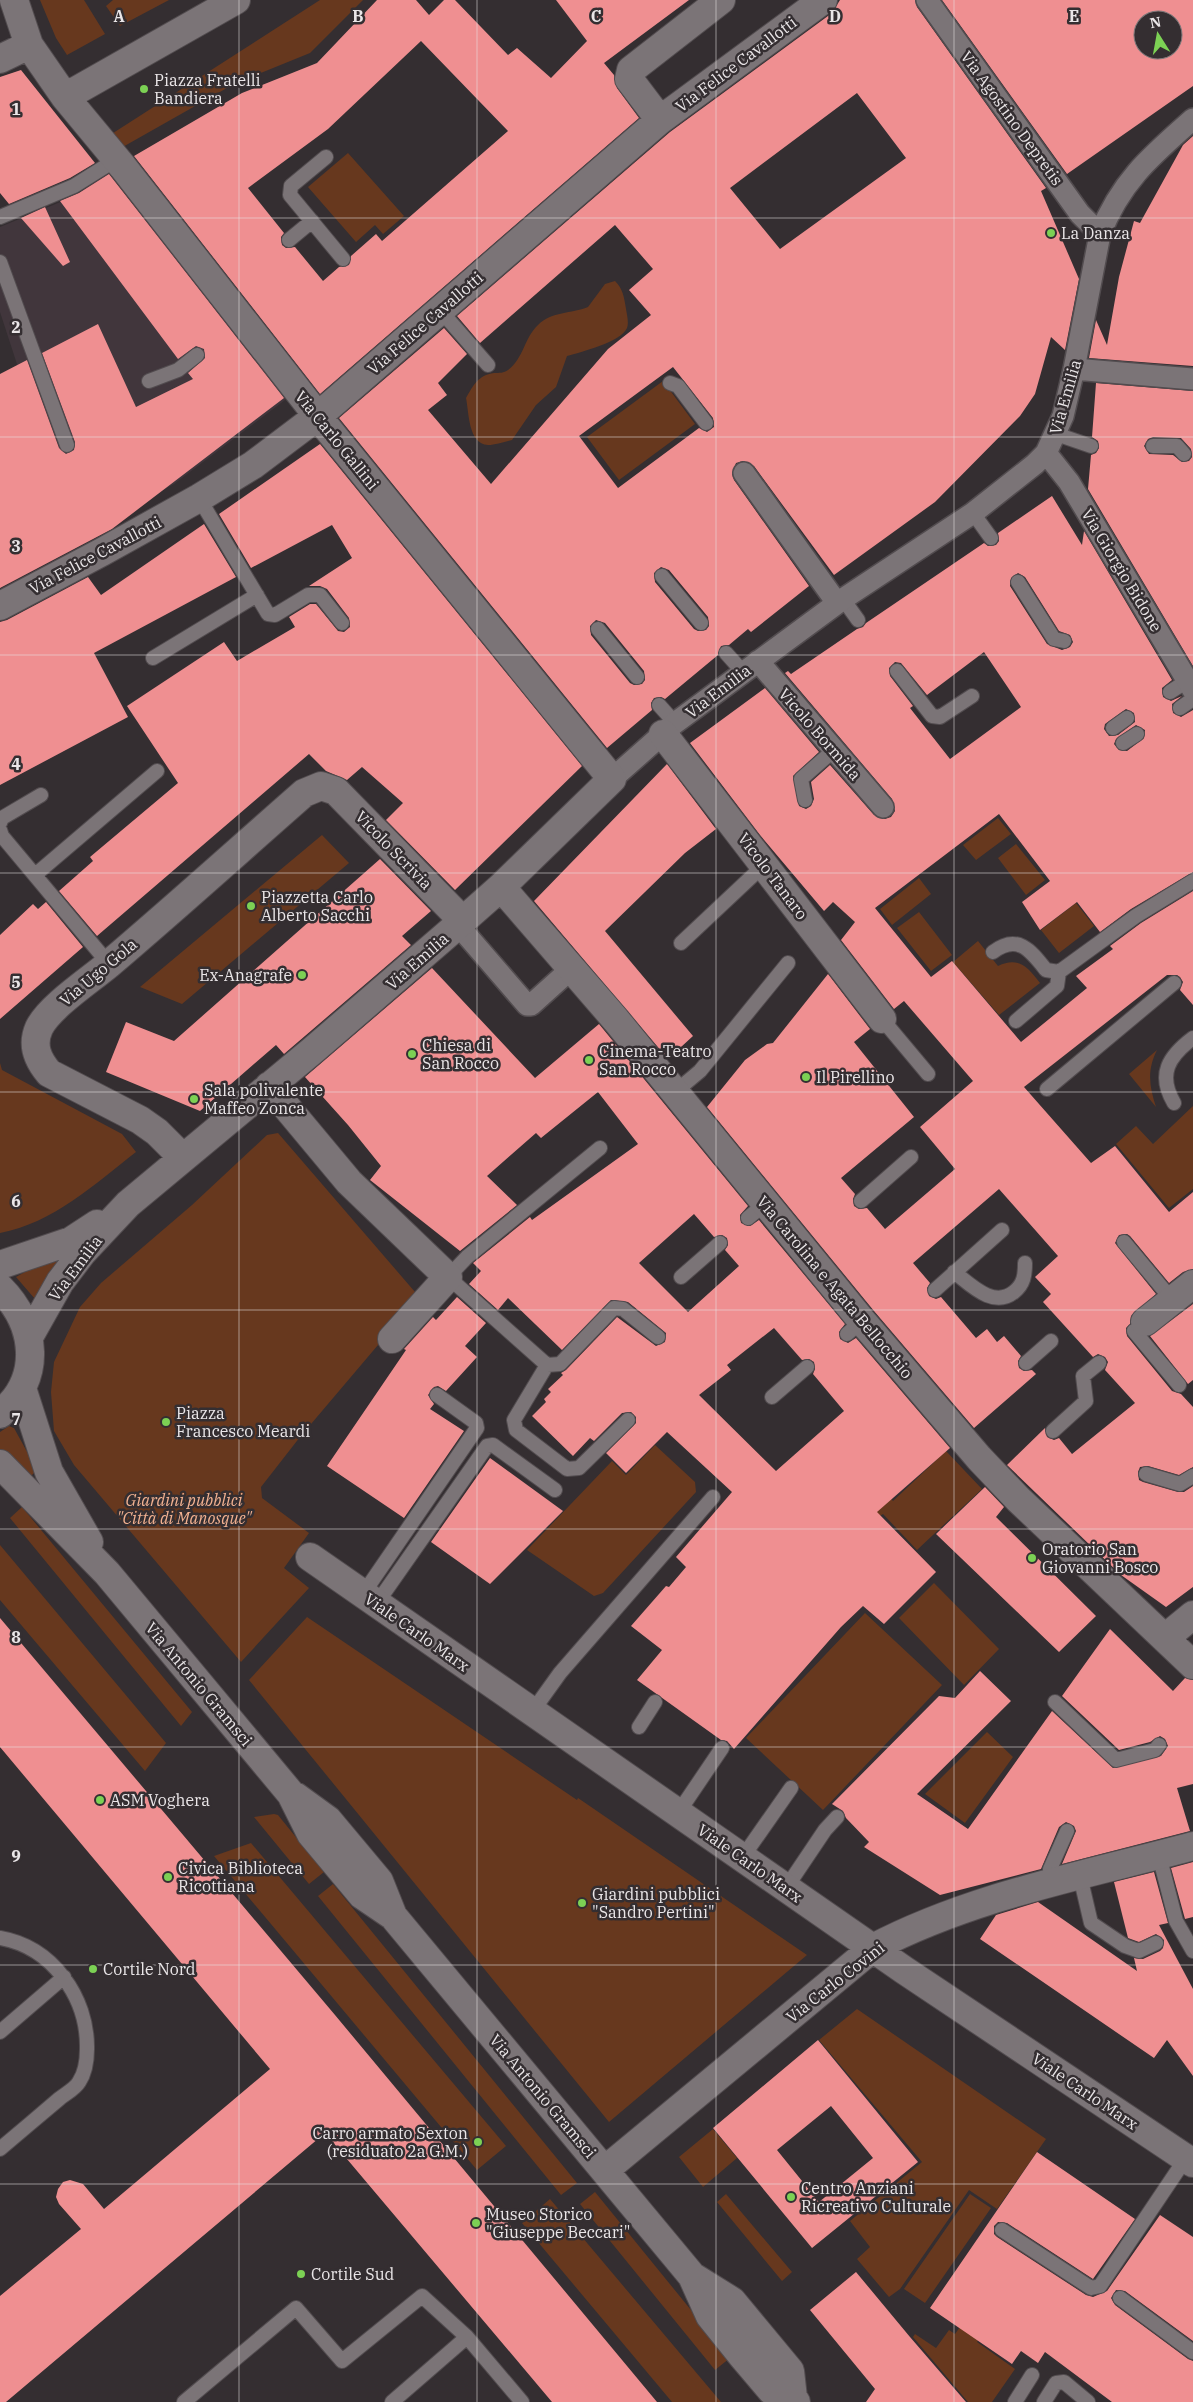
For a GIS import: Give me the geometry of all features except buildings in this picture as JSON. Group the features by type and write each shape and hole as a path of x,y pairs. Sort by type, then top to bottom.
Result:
{"street":[{"path":"14,0 29,45 65,97 236,0"},
{"path":"660,120 629,79 631,70 720,0"},
{"name":"Via Felice Cavallotti","path":"0,606 199,498 253,465 318,416 660,120 822,0"},
{"name":"Via Agostino Depretis","path":"927,0 1080,214 1100,234"},
{"path":"0,59 29,45"},
{"name":"Via Carlo Gallini","path":"65,97 228,291 236,325 318,416 612,779"},
{"name":"Via Emilia","path":"29,1337 60,1282 82,1253 128,1204 501,887 612,779 669,728 840,601 973,513 1009,486 1051,444 1063,416 1074,369 1100,234 1118,195 1140,168 1193,119"},
{"path":"1074,369 1193,379"},
{"name":"Via Giorgio Bidone","path":"1051,444 1064,474 1145,596 1186,691"},
{"path":"741,470 840,601"},
{"name":"Vicolo Bormida","path":"750,667 834,750 884,807"},
{"name":"Vicolo Tanaro","path":"669,728 764,865 882,1019"},
{"name":"Vicolo Scrivia","path":"321,786 336,791 460,923"},
{"name":"Via Ugo Gola","path":"182,1158 157,1132 140,1120 50,1073 39,1061 35,1046 40,1027 51,1012 304,793 321,786"},
{"name":"Via Carolina e Agata Bellocchio","path":"501,887 675,1092 757,1210 810,1244 869,1331 959,1422 1005,1474 1193,1665"},
{"path":"460,923 527,1005 531,1005 571,968"},
{"path":"269,1086 349,1182 448,1277 392,1339"},
{"name":"Via Emilia","path":"0,1264 71,1241 128,1204"},
{"path":"0,1288 13,1301 23,1318 29,1337 30,1354 28,1372 22,1388 9,1406 0,1414"},
{"path":"1137,1329 1183,1292"},
{"name":"Via Antonio Gramsci","path":"22,1388 49,1472 107,1573"},
{"name":"Via Antonio Gramsci","path":"0,1464 107,1573 291,1794 311,1834 362,1895 394,1916 692,2276 710,2316 770,2390 795,2400"},
{"name":"Viale Carlo Marx","path":"310,1557 742,1858 1189,2161"},
{"path":"1165,1638 1193,1615"},
{"name":"Via Carlo Covini","path":"605,2170 873,1948 911,1928 1052,1884 1193,1846"}],"lane":[{"path":"326,157 291,186 290,195 343,259"},
{"path":"0,217 74,186 117,159"},
{"path":"289,240 312,222"},
{"path":"0,262 67,445"},
{"path":"440,310 488,365"},
{"path":"149,381 178,370 198,355"},
{"path":"670,383 678,386 706,423"},
{"path":"1051,444 1092,446"},
{"path":"1153,446 1177,446 1184,454"},
{"path":"199,498 268,614 275,615 308,595 320,595 342,624"},
{"path":"973,513 991,538"},
{"path":"662,576 701,623"},
{"path":"1018,582 1054,639 1064,641"},
{"path":"153,658 257,595"},
{"path":"840,601 858,620"},
{"path":"598,629 637,677"},
{"path":"726,652 750,667"},
{"path":"897,671 932,716 940,718 972,696"},
{"path":"1180,708 1186,691"},
{"path":"659,705 669,728"},
{"path":"1113,728 1127,718"},
{"path":"1123,743 1137,734"},
{"path":"805,800 801,779 834,750"},
{"path":"35,875 157,771"},
{"path":"0,823 2,818 41,795"},
{"path":"0,830 2,836 108,964"},
{"path":"681,943 764,865"},
{"path":"993,952 1000,946 1009,944 1020,945 1030,951 1046,970 1059,972 1136,916 1193,881"},
{"path":"675,1092 700,1071 788,963"},
{"path":"1016,1021 1057,986 1059,972"},
{"path":"1047,1089 1174,983"},
{"path":"882,1019 928,1074"},
{"path":"1174,1103 1166,1082 1168,1067 1178,1050 1193,1038"},
{"path":"600,1148 467,1257 448,1277 548,1365 560,1364 614,1308 623,1309 658,1338"},
{"path":"861,1201 911,1157"},
{"path":"935,1290 1002,1230"},
{"path":"1124,1242 1183,1292"},
{"path":"682,1277 720,1243"},
{"path":"954,1272 985,1295 1002,1297 1011,1294 1023,1281 1025,1263"},
{"path":"1137,1329 1179,1385"},
{"path":"1026,1362 1051,1341"},
{"path":"1053,1430 1086,1402 1083,1376 1099,1363"},
{"path":"548,1365 514,1420 516,1430 567,1469 579,1468 628,1420"},
{"path":"772,1397 807,1367"},
{"path":"370,1598 477,1428 476,1423 437,1395"},
{"path":"370,1598 488,1446 493,1445 555,1490"},
{"path":"1146,1474 1180,1484 1193,1476"},
{"path":"532,1712 560,1673 714,1497"},
{"path":"639,1727 655,1702"},
{"path":"1055,1702 1116,1760 1156,1750 1159,1745"},
{"path":"678,1813 722,1748"},
{"path":"742,1858 790,1788"},
{"path":"786,1888 825,1830 837,1817"},
{"path":"1052,1884 1050,1869 1067,1831"},
{"path":"1159,1855 1176,1921 1193,1950"},
{"path":"1080,1876 1091,1922 1125,1946 1139,1951 1156,1944"},
{"path":"0,1938 28,1947 46,1959 64,1977 75,1993 83,2014 87,2036 87,2058 79,2083 0,2149"},
{"path":"0,2032 64,1977"},
{"path":"1002,2230 1091,2288 1100,2286 1189,2161"},
{"path":"184,2402 296,2308 342,2361 422,2296 467,2337 522,2402"},
{"path":"1120,2298 1193,2352"},
{"path":"392,2402 467,2337"},
{"path":"1014,2402 1032,2375"},
{"path":"1044,2402 1056,2383 1064,2382 1088,2402"}],"shaded area":[{"path":"106,172 235,329 285,396 285,400 174,484 74,539 0,312 0,227 75,196"}],"green space":[{"path":"40,0 84,0 105,34 67,55 56,38"},
{"path":"113,0 169,0 120,26 106,6"},
{"path":"320,0 363,0 310,53 234,84 121,148 110,135"},
{"path":"348,153 404,216 383,234 375,225 356,242 308,187"},
{"path":"615,281 620,287 625,301 628,326 623,333 600,346 567,356 556,387 536,405 512,440 488,445 481,443 473,433 471,426 466,398 471,389 484,376 508,370 521,354 533,330 543,320 588,307 605,284"},
{"path":"663,381 695,424 619,480 587,437"},
{"path":"998,818 1011,834 976,860 963,845"},
{"path":"322,835 349,863 182,1004 140,987"},
{"path":"1016,844 1045,880 1026,895 998,858"},
{"path":"919,878 931,894 892,925 880,909"},
{"path":"1076,903 1094,926 1059,953 1041,930"},
{"path":"919,912 952,955 931,971 897,928"},
{"path":"978,941 998,966 1011,962 1022,965 1040,983 999,1015 953,962"},
{"path":"1157,1050 1150,1071 1156,1107 1129,1074"},
{"path":"0,1063 2,1070 122,1134 136,1152 89,1189 56,1211 38,1221 0,1233"},
{"path":"1193,1106 1193,1189 1169,1208 1116,1144 1136,1126 1153,1144"},
{"name":"Giardini pubblici \"Città di Manosque\"","path":"278,1133 415,1292 417,1299 300,1437 261,1487 262,1498 309,1533 284,1568 309,1588 241,1662 74,1465 54,1431 51,1392 54,1362 80,1307 101,1283 192,1205 267,1135"},
{"path":"68,1248 35,1299 16,1277"},
{"path":"9,1426 14,1428 37,1470 29,1478 0,1452 0,1432"},
{"path":"655,1445 695,1482 696,1492 603,1593 594,1596 527,1550 612,1461 626,1475"},
{"path":"946,1451 982,1489 917,1550 883,1514 877,1518 871,1476 893,1501"},
{"path":"22,1507 192,1712 181,1726 10,1518"},
{"path":"0,1545 166,1743 145,1771 0,1600"},
{"path":"934,1583 999,1649 964,1685 899,1618"},
{"path":"865,1613 942,1685 823,1810 746,1738"},
{"name":"Giardini pubblici \"Sandro Pertini\"","path":"307,1617 577,1800 578,1798 807,1955 609,2122 249,1680"},
{"path":"987,1732 1013,1757 965,1823 925,1794"},
{"path":"278,1815 324,1872 309,1884 254,1817"},
{"path":"251,1843 506,2146 477,2170 214,1856"},
{"path":"333,1884 577,2183 561,2195 318,1896"},
{"path":"857,2009 1046,2139 997,2209 969,2190 900,2289 889,2297 857,2259 870,2247 850,2221 922,2162 819,2040"},
{"path":"713,2129 737,2158 703,2187 679,2157"},
{"path":"595,2192 730,2358 715,2370 580,2204"},
{"path":"726,2194 792,2272 782,2281 717,2202"},
{"path":"970,2194 991,2208 925,2303 904,2289"},
{"path":"550,2199 721,2402 672,2402 522,2223"},
{"path":"967,2317 985,2330 977,2342 1015,2369 992,2402 968,2402 913,2337 915,2334 936,2348 949,2330 955,2334"}],"place":[{"name":"Piazza Fratelli Bandiera","path":"144,89"},
{"name":"La Danza","path":"1051,233"},
{"name":"Piazzetta Carlo Alberto Sacchi","path":"251,906"},
{"name":"Ex-Anagrafe","path":"302,975"},
{"name":"Chiesa di San Rocco","path":"412,1054"},
{"name":"Cinema-Teatro San Rocco","path":"589,1060"},
{"name":"Il Pirellino","path":"806,1077"},
{"name":"Sala polivalente Maffeo Zonca","path":"194,1099"},
{"name":"Piazza Francesco Meardi","path":"166,1422"},
{"name":"Oratorio San Giovanni Bosco","path":"1032,1558"},
{"name":"ASM Voghera","path":"100,1800"},
{"name":"Civica Biblioteca Ricottiana","path":"168,1877"},
{"name":"Giardini pubblici \"Sandro Pertini\"","path":"582,1903"},
{"name":"Cortile Nord","path":"93,1969"},
{"name":"Carro armato Sexton (residuato 2a G.M.)","path":"478,2142"},
{"name":"Centro Anziani Ricreativo Culturale","path":"791,2197"},
{"name":"Museo Storico \"Giuseppe Beccari\"","path":"476,2223"},
{"name":"Cortile Sud","path":"301,2274"}]}
